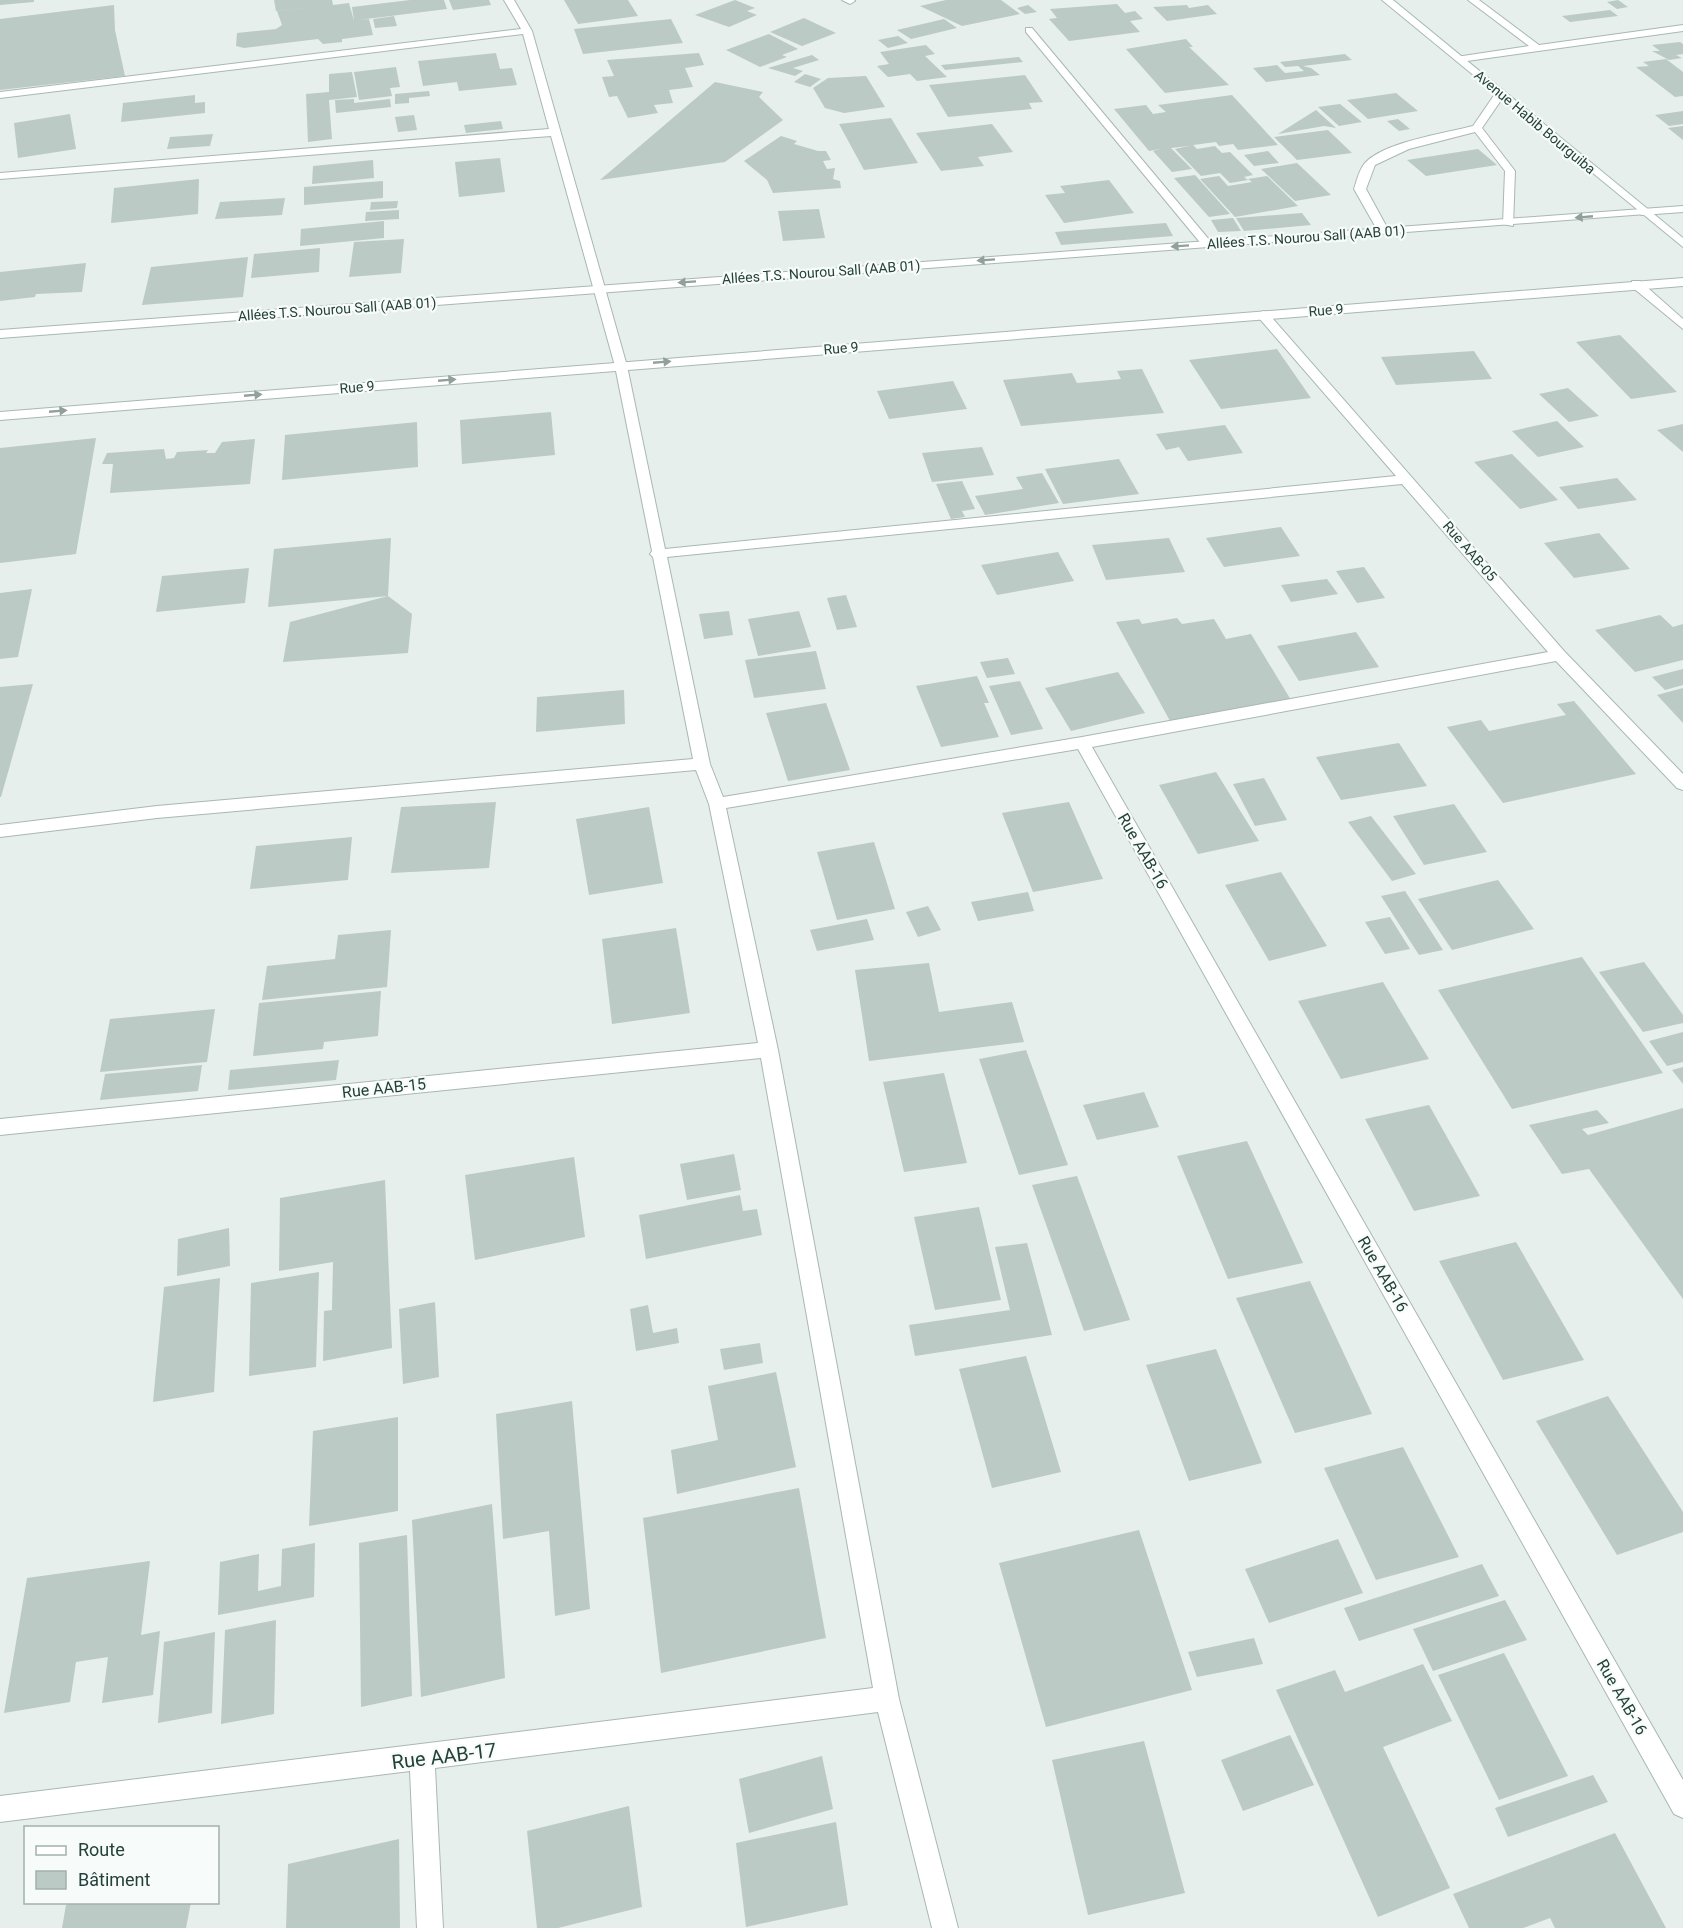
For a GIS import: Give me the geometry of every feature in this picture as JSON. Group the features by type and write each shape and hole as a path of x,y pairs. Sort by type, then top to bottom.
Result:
{"street":[{"path":"509,0 527,31 621,366 657,554 702,764 717,804 769,1050 887,1699 945,1928"},
{"name":"Avenue Habib Bourguiba","path":"1388,0 1683,244"},
{"path":"1473,0 1537,48"},
{"path":"1460,59 1683,28"},
{"path":"1029,30 1207,244"},
{"path":"0,94 527,31"},
{"path":"1383,231 1360,189 1363,176 1371,163 1412,145 1477,128 1500,93"},
{"path":"1477,128 1510,171 1509,224"},
{"path":"0,176 556,132"},
{"name":"Allées T.S. Nourou Sall (AAB 01)","path":"0,334 1383,231 1509,224 1683,209"},
{"name":"Rue 9","path":"0,416 1683,282"},
{"path":"1636,284 1683,325"},
{"name":"Rue AAB-05","path":"1263,315 1559,655 1683,784"},
{"path":"657,554 1408,479"},
{"path":"717,804 1082,743 1559,655"},
{"name":"Rue AAB-16","path":"1082,743 1683,1805"},
{"path":"0,831 157,812 702,764"},
{"name":"Rue AAB-15","path":"0,1127 769,1050"},
{"name":"Rue AAB-17","path":"0,1809 422,1759 887,1699"},
{"path":"422,1759 430,1928"}],"building":[{"path":"0,0 34,0 34,2 0,5"},
{"path":"274,0 332,0 333,5 349,3 354,21 352,7 410,0 444,0 447,9 358,20 369,19 373,35 342,39 342,42 323,44 318,39 244,48 236,46 237,33 276,29 282,25 277,11 322,6 276,11"},
{"path":"449,0 489,0 491,5 453,10"},
{"path":"564,0 628,0 638,16 578,24"},
{"path":"735,0 755,8 747,11 757,15 729,27 695,15"},
{"path":"946,0 1001,0 1020,14 962,26 920,6"},
{"path":"1618,0 1628,7 1617,9 1607,2"},
{"path":"1117,4 1125,13 1135,11 1143,19 1130,21 1140,32 1069,41 1049,19 1057,18 1050,9"},
{"path":"114,5 115,30 125,76 0,90 0,19"},
{"path":"1028,5 1037,12 1025,14 1017,8"},
{"path":"1187,5 1189,8 1208,5 1217,14 1167,21 1153,7"},
{"path":"1610,10 1618,16 1570,22 1562,16"},
{"path":"394,16 397,26 375,28 373,19"},
{"path":"804,18 836,33 802,46 770,32"},
{"path":"671,19 683,43 583,54 574,29"},
{"path":"944,19 957,28 911,39 897,30"},
{"path":"769,34 798,49 782,55 787,57 760,67 726,50"},
{"path":"898,36 908,43 888,48 878,40"},
{"path":"1186,39 1193,47 1189,47 1229,85 1165,93 1126,49"},
{"path":"1680,42 1683,44 1683,54 1676,55 1682,58 1669,60 1652,51 1660,51 1652,45"},
{"path":"926,45 935,54 925,56 947,77 917,81 910,74 888,77 877,66 889,64 880,52"},
{"path":"496,53 500,69 512,68 517,85 459,91 457,82 423,86 418,61"},
{"path":"699,53 704,65 685,68 693,87 669,90 673,103 654,105 658,113 628,118 617,96 609,97 602,77 614,76 607,60"},
{"path":"1345,54 1352,60 1303,66 1311,68 1320,75 1266,82 1253,68 1277,65 1285,73 1304,71 1298,66 1285,67 1280,62"},
{"path":"812,55 819,60 793,68 803,71 795,76 768,68"},
{"path":"1019,57 1023,62 945,70 941,65"},
{"path":"1666,59 1683,72 1683,96 1675,97 1636,67 1649,66 1643,62"},
{"path":"396,67 400,87 390,88 392,96 359,100 354,72"},
{"path":"352,72 357,97 329,100 332,139 308,142 306,94 329,92 329,74"},
{"path":"805,74 821,79 810,87 794,82"},
{"path":"1025,75 1043,102 1029,103 1032,109 948,117 929,85"},
{"path":"866,76 885,107 844,113 825,108 813,88 828,78"},
{"path":"715,82 763,92 759,97 783,120 725,162 600,180"},
{"path":"429,91 430,96 409,98 409,103 395,104 395,94"},
{"path":"1396,93 1418,111 1368,119 1347,100"},
{"path":"195,95 195,103 205,102 205,113 121,122 123,103"},
{"path":"1232,95 1278,145 1238,150 1233,144 1219,146 1216,142 1193,145 1197,149 1215,146 1222,153 1230,152 1253,175 1244,177 1248,180 1230,183 1220,173 1201,176 1175,149 1189,146 1171,148 1192,169 1172,172 1153,151 1160,149 1149,151 1114,109 1146,105 1153,114 1166,112 1158,105"},
{"path":"354,99 354,103 390,99 391,107 336,113 335,100"},
{"path":"1340,104 1362,122 1339,126 1318,107"},
{"path":"1316,110 1336,128 1324,126 1278,134"},
{"path":"1683,111 1683,124 1669,126 1655,115"},
{"path":"70,114 76,149 18,158 14,123"},
{"path":"414,115 417,130 398,132 395,117"},
{"path":"891,118 918,163 864,170 839,124"},
{"path":"1398,119 1410,129 1399,131 1387,121"},
{"path":"501,121 503,129 466,133 464,125"},
{"path":"992,124 1013,152 978,157 984,166 941,171 916,133"},
{"path":"1683,126 1683,140 1668,128"},
{"path":"1328,130 1352,153 1297,160 1274,137"},
{"path":"213,134 210,146 167,149 170,137"},
{"path":"781,136 797,141 794,144 826,151 831,160 823,161 827,169 835,168 833,179 840,181 841,188 773,193 767,180 744,161"},
{"path":"1478,149 1497,165 1426,176 1407,160"},
{"path":"1268,151 1279,163 1254,166 1244,155"},
{"path":"500,158 505,192 459,197 455,162"},
{"path":"373,160 374,178 312,184 313,166"},
{"path":"1297,163 1331,195 1295,201 1261,169"},
{"path":"1195,175 1230,214 1209,217 1174,178"},
{"path":"1219,176 1228,186 1252,182 1248,179 1267,176 1298,206 1235,217 1200,179"},
{"path":"199,179 198,214 111,223 114,188"},
{"path":"1109,180 1134,213 1064,223 1045,195 1065,193 1060,186"},
{"path":"383,181 383,198 304,205 304,187"},
{"path":"285,198 282,215 215,219 220,202"},
{"path":"398,201 397,208 370,210 371,202"},
{"path":"819,209 825,238 783,241 778,211"},
{"path":"399,210 399,219 365,221 366,212"},
{"path":"1302,213 1311,225 1244,231 1236,218"},
{"path":"1233,218 1241,231 1218,232 1211,220"},
{"path":"384,221 384,238 300,246 301,229"},
{"path":"1166,223 1173,236 1061,245 1055,232"},
{"path":"404,239 401,273 349,277 354,242"},
{"path":"320,248 319,272 251,278 254,254"},
{"path":"248,257 243,297 142,305 151,267"},
{"path":"86,263 82,292 36,294 35,297 0,301 0,272"},
{"path":"1620,335 1677,392 1631,399 1576,342"},
{"path":"1277,349 1311,398 1221,409 1189,360"},
{"path":"1474,351 1492,379 1396,385 1381,357"},
{"path":"1142,369 1164,413 1021,426 1003,380 1072,373 1077,383 1121,379 1117,371"},
{"path":"953,381 967,409 889,419 877,391"},
{"path":"1568,388 1599,416 1569,422 1539,394"},
{"path":"551,412 555,455 462,464 460,420"},
{"path":"1557,421 1584,447 1538,457 1512,431"},
{"path":"417,422 418,467 282,480 285,435"},
{"path":"1683,424 1683,452 1657,430"},
{"path":"1225,425 1243,453 1188,461 1179,447 1166,450 1156,434"},
{"path":"96,438 76,554 0,563 0,448"},
{"path":"255,439 250,484 110,493 113,464 102,464 107,453 164,449 166,459 174,458 177,452 208,450 206,453 215,453 222,442"},
{"path":"982,447 994,475 932,482 922,453"},
{"path":"1512,454 1558,500 1520,509 1474,462"},
{"path":"1119,459 1139,494 1063,504 1045,469"},
{"path":"1042,473 1059,503 985,515 975,496 1023,489 1016,477"},
{"path":"1617,478 1637,500 1578,509 1559,487"},
{"path":"962,481 975,509 962,511 965,517 951,519 936,484"},
{"path":"1281,527 1300,556 1224,567 1206,538"},
{"path":"1599,533 1630,569 1574,578 1544,543"},
{"path":"391,538 388,596 268,607 274,549"},
{"path":"1169,538 1185,572 1106,580 1092,545"},
{"path":"1058,552 1074,581 997,595 981,565"},
{"path":"1364,567 1385,598 1357,603 1336,571"},
{"path":"249,568 245,603 156,612 162,576"},
{"path":"1327,579 1338,594 1291,602 1281,585"},
{"path":"32,589 18,657 0,659 0,593"},
{"path":"846,595 857,627 837,630 827,598"},
{"path":"388,596 412,614 408,653 283,662 290,622"},
{"path":"729,611 733,635 704,639 699,614"},
{"path":"799,611 811,647 758,656 748,619"},
{"path":"1660,615 1673,627 1683,624 1683,660 1635,672 1595,630"},
{"path":"1177,618 1182,624 1214,619 1226,639 1251,634 1291,700 1170,721 1116,622 1139,619 1142,624"},
{"path":"1356,632 1379,667 1299,681 1277,646"},
{"path":"816,651 826,689 754,698 745,660"},
{"path":"1008,658 1015,674 987,678 980,662"},
{"path":"1683,669 1683,685 1665,690 1652,677"},
{"path":"1118,672 1145,713 1071,731 1045,688"},
{"path":"977,676 989,703 984,703 999,737 941,747 916,686"},
{"path":"1020,681 1043,729 1011,735 989,686"},
{"path":"33,684 1,797 0,797 0,687"},
{"path":"1683,688 1683,723 1657,695"},
{"path":"624,690 625,724 536,732 537,697"},
{"path":"1574,701 1636,774 1503,803 1447,727 1481,720 1489,731 1566,715 1557,704"},
{"path":"826,703 850,770 788,781 766,713"},
{"path":"1399,743 1427,786 1341,800 1316,757"},
{"path":"1216,772 1259,841 1198,854 1159,785"},
{"path":"1264,778 1287,820 1255,826 1233,784"},
{"path":"496,802 489,868 391,873 401,807"},
{"path":"1069,802 1103,879 1033,892 1002,813"},
{"path":"1454,804 1487,852 1424,865 1393,816"},
{"path":"649,807 663,883 589,895 576,819"},
{"path":"1371,816 1416,874 1392,881 1348,822"},
{"path":"352,837 348,880 250,889 256,846"},
{"path":"874,842 895,909 837,920 817,852"},
{"path":"1281,872 1327,946 1269,961 1225,885"},
{"path":"1498,880 1534,929 1452,950 1418,899"},
{"path":"1405,891 1443,950 1419,955 1381,896"},
{"path":"1028,892 1034,911 978,921 971,902"},
{"path":"928,906 941,930 918,937 906,912"},
{"path":"1390,917 1410,949 1385,954 1365,922"},
{"path":"867,919 874,940 817,951 810,930"},
{"path":"676,928 690,1013 612,1024 602,939"},
{"path":"391,930 387,987 262,1000 267,966 335,959 338,935"},
{"path":"1582,957 1663,1073 1512,1109 1438,990"},
{"path":"1644,962 1683,1015 1683,1023 1643,1032 1599,972"},
{"path":"929,963 939,1012 1012,1002 1024,1042 869,1061 855,970"},
{"path":"1383,982 1429,1059 1341,1079 1298,1001"},
{"path":"381,991 378,1036 324,1042 323,1049 253,1056 259,1003"},
{"path":"215,1009 207,1062 100,1072 110,1019"},
{"path":"1683,1032 1683,1062 1667,1066 1649,1041"},
{"path":"1026,1050 1068,1165 1019,1175 979,1059"},
{"path":"339,1060 336,1080 228,1090 230,1070"},
{"path":"202,1065 198,1091 100,1100 105,1074"},
{"path":"1683,1067 1683,1084 1672,1070"},
{"path":"944,1073 967,1163 904,1172 883,1082"},
{"path":"1144,1092 1159,1127 1097,1140 1083,1105"},
{"path":"1429,1105 1480,1196 1414,1211 1365,1119"},
{"path":"1683,1108 1683,1299 1589,1169 1562,1174 1529,1125 1597,1110 1609,1123 1582,1129 1588,1135"},
{"path":"1247,1141 1303,1263 1228,1279 1177,1156"},
{"path":"734,1154 741,1190 687,1200 680,1164"},
{"path":"574,1157 585,1237 475,1260 465,1175"},
{"path":"1077,1176 1130,1320 1084,1331 1032,1185"},
{"path":"385,1180 392,1348 323,1361 324,1311 332,1310 333,1262 279,1271 280,1198"},
{"path":"740,1195 743,1211 757,1209 762,1235 646,1259 639,1215"},
{"path":"979,1207 1001,1300 935,1310 914,1217"},
{"path":"229,1228 230,1266 177,1276 178,1239"},
{"path":"1516,1242 1584,1360 1503,1380 1439,1261"},
{"path":"1027,1243 1052,1335 915,1356 909,1325 1010,1310 995,1247"},
{"path":"319,1272 316,1367 249,1376 251,1283"},
{"path":"220,1278 214,1392 153,1402 164,1287"},
{"path":"1310,1281 1372,1414 1295,1433 1236,1298"},
{"path":"435,1302 439,1377 403,1384 399,1309"},
{"path":"648,1305 653,1333 677,1328 679,1343 636,1351 630,1309"},
{"path":"760,1343 763,1363 724,1370 720,1349"},
{"path":"1216,1349 1262,1463 1189,1481 1146,1365"},
{"path":"1026,1356 1061,1472 992,1488 959,1369"},
{"path":"776,1372 796,1467 677,1494 671,1450 718,1440 708,1386"},
{"path":"1608,1396 1683,1512 1683,1532 1617,1555 1536,1421"},
{"path":"572,1401 590,1609 555,1616 549,1531 503,1539 496,1414"},
{"path":"398,1417 398,1511 309,1526 313,1431"},
{"path":"1403,1447 1459,1557 1376,1580 1324,1468"},
{"path":"799,1488 826,1638 661,1673 643,1518"},
{"path":"492,1504 505,1678 421,1697 412,1520"},
{"path":"1139,1530 1192,1690 1046,1727 999,1563"},
{"path":"407,1535 412,1696 361,1707 359,1543"},
{"path":"1338,1539 1363,1593 1269,1623 1245,1569"},
{"path":"315,1543 314,1597 218,1615 220,1562 259,1554 258,1591 281,1586 282,1549"},
{"path":"150,1561 141,1635 160,1631 153,1695 102,1703 108,1657 76,1662 70,1702 4,1713 27,1578"},
{"path":"1482,1564 1499,1596 1359,1641 1344,1608"},
{"path":"1505,1600 1527,1640 1433,1671 1413,1629"},
{"path":"276,1620 274,1714 221,1724 225,1630"},
{"path":"215,1632 212,1713 158,1723 164,1642"},
{"path":"1254,1638 1263,1664 1197,1677 1188,1652"},
{"path":"1504,1653 1568,1776 1499,1800 1438,1675"},
{"path":"1423,1664 1452,1721 1383,1747 1450,1888 1378,1917 1276,1690 1335,1670 1345,1692"},
{"path":"1290,1735 1314,1785 1243,1811 1221,1760"},
{"path":"1144,1741 1185,1893 1088,1915 1052,1760"},
{"path":"822,1756 833,1809 749,1833 739,1779"},
{"path":"1593,1775 1608,1802 1508,1837 1495,1808"},
{"path":"629,1806 642,1907 558,1928 537,1928 527,1831"},
{"path":"836,1822 848,1905 746,1927 736,1843"},
{"path":"1615,1833 1666,1928 1555,1928 1550,1918 1523,1928 1469,1928 1453,1894"},
{"path":"399,1839 400,1928 286,1928 288,1864"},
{"path":"191,1904 186,1928 62,1928 66,1905"}]}
